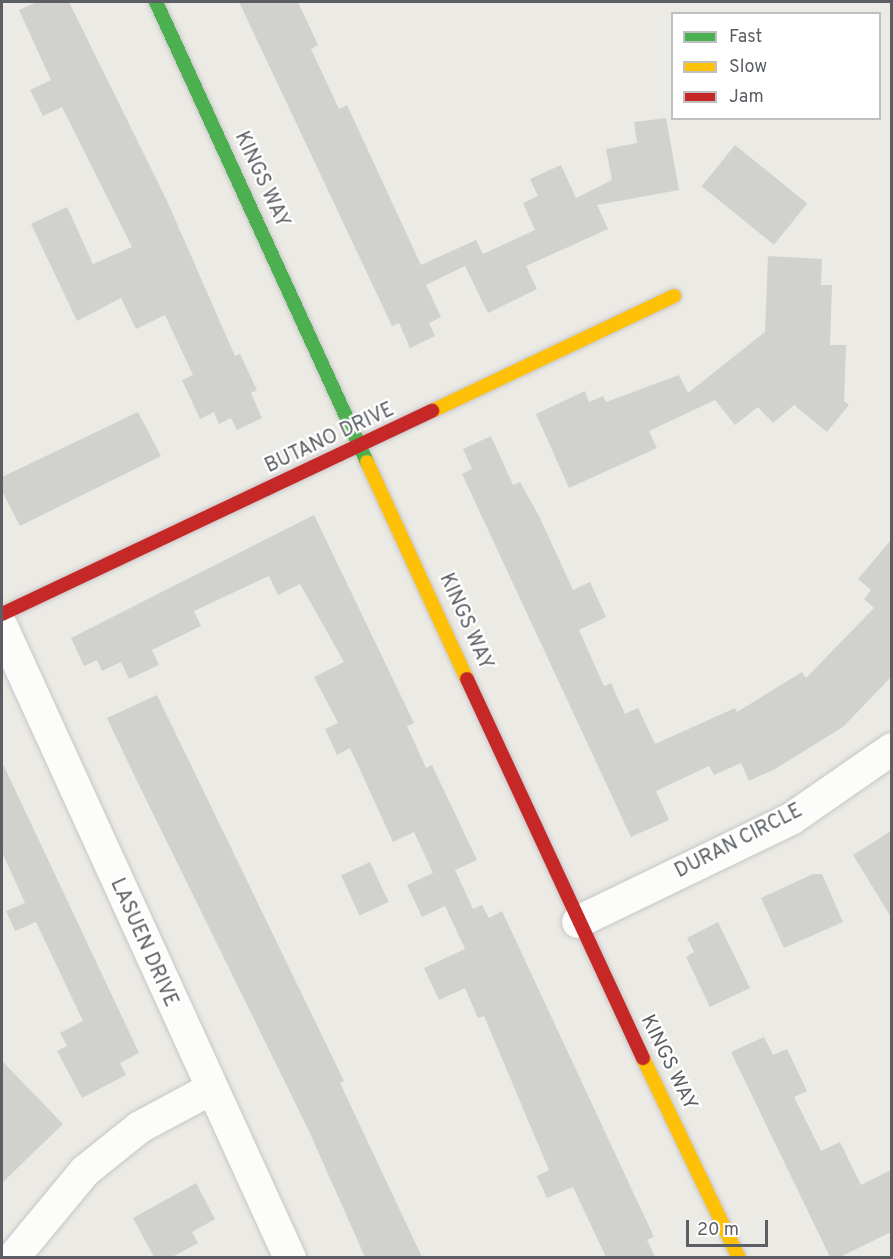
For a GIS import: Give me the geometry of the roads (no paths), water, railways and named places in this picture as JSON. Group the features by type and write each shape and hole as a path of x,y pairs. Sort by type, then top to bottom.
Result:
{"street":[{"name":"KINGS WAY","path":"156,2 364,445 578,922 739,1257"},
{"name":"BUTANO DRIVE","path":"2,614 364,445 674,296"},
{"name":"LASUEN DRIVE","path":"2,627 209,1090 290,1257"},
{"name":"DURAN CIRCLE","path":"578,922 791,819 891,749"},
{"path":"13,1257 85,1171 140,1127 209,1090"}]}
